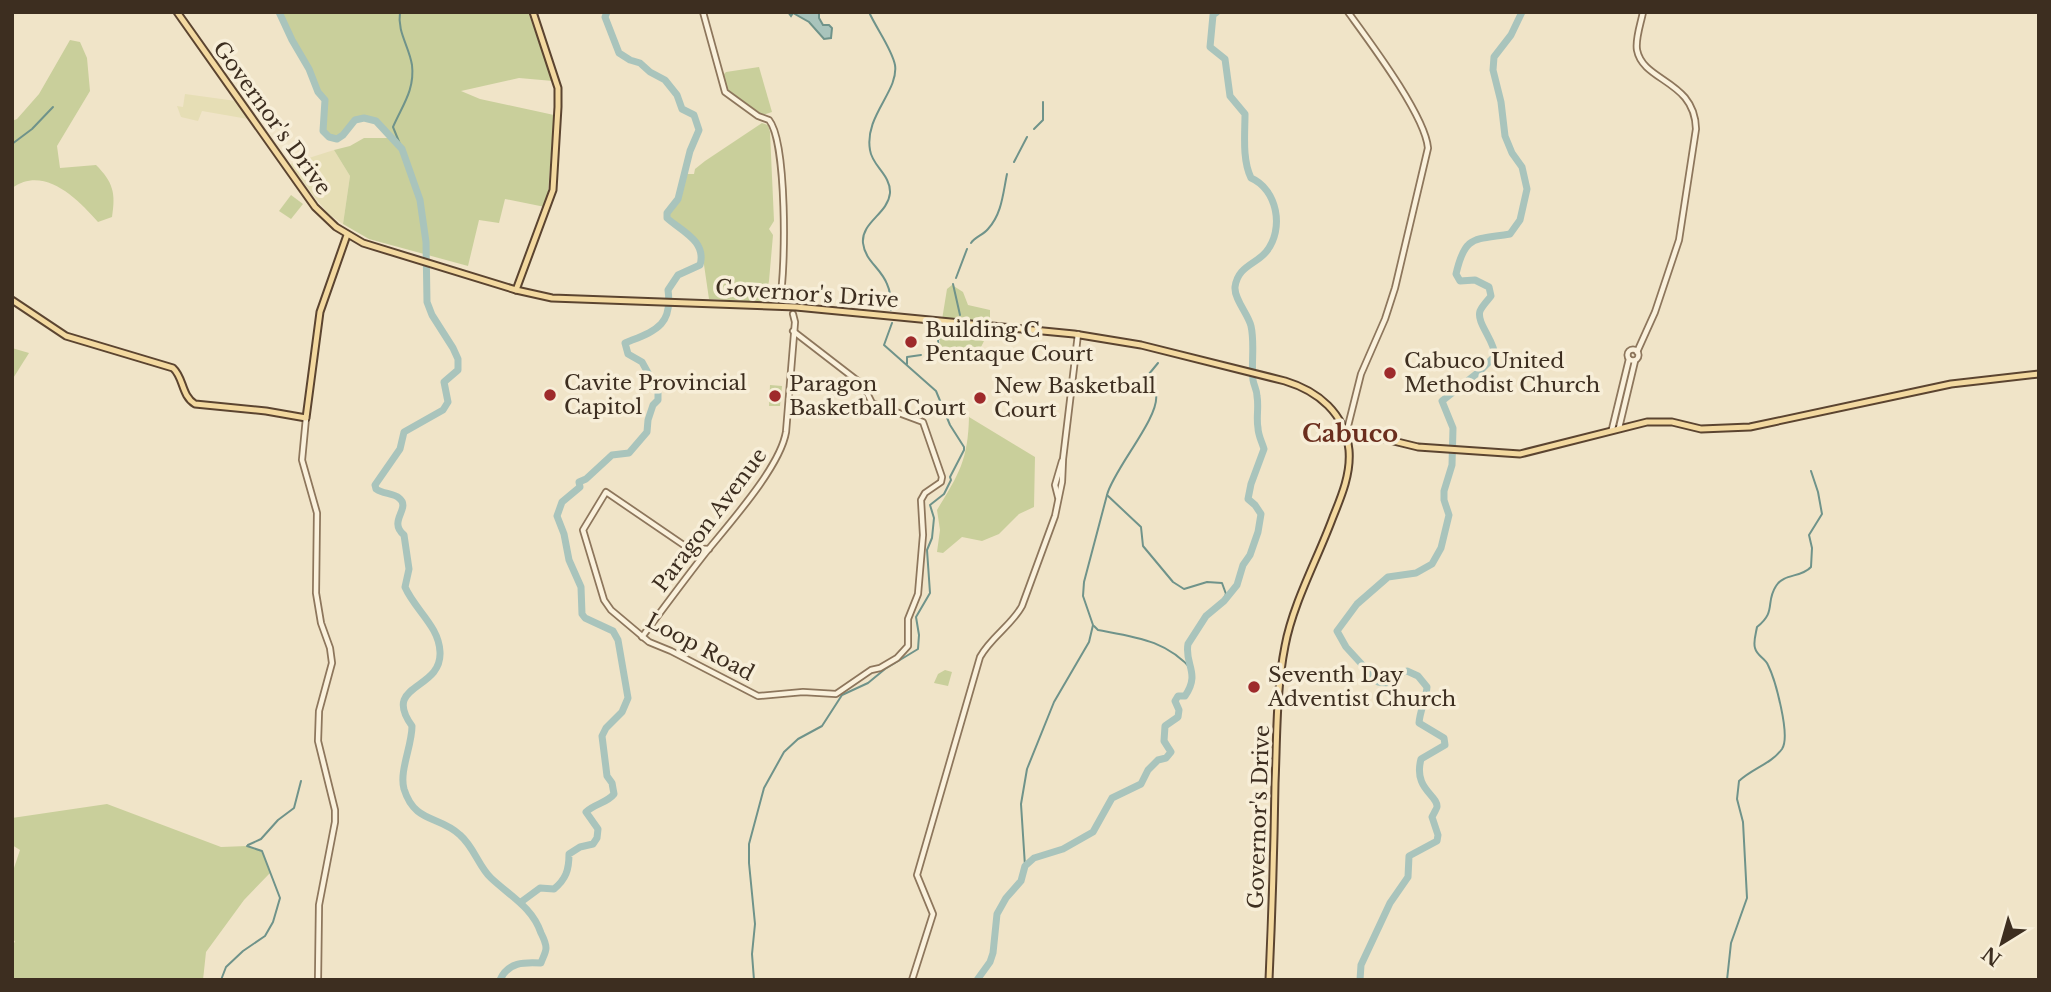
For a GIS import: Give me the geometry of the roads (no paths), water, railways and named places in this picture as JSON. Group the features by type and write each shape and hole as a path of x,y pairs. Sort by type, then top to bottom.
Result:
{"main road":[{"name":"Governor's Drive","path":"177,12 306,195 326,219 346,235 376,248 516,290 563,299 785,306 1078,334 1141,345 1239,369 1295,384 1316,394 1335,412 1346,436 1349,462 1344,489 1285,645 1277,714 1269,980"},
{"path":"516,290 552,190 558,107 558,88 533,12"},
{"path":"12,300 73,339 173,368 179,374 188,399 195,404 306,418 320,312 346,235"},
{"path":"1346,436 1381,438 1409,445 1445,449 1524,454 1616,429 1660,421 1701,429 1750,427 1951,384 2039,374"}],"street":[{"path":"703,12 724,92 758,117 769,120 777,135 783,265 780,299 775,304 764,305"},
{"path":"1346,436 1358,383 1395,288 1427,148 1424,128 1348,12"},
{"path":"1616,429 1632,360 1629,353 1636,351 1640,345 1655,312 1679,240 1696,129 1695,113 1688,99 1644,64 1637,52 1643,12"},
{"path":"780,299 793,314 798,307"},
{"name":"Paragon Avenue","path":"642,637 732,523 782,448 786,432 795,322 793,314"},
{"name":"Loop Road","path":"709,549 688,548 610,494 604,493 584,527 583,536 606,605 642,637 753,694 764,697 803,692 836,694 871,670 897,658 908,646 908,620 918,594 923,536 921,500 943,477 933,447 923,422 872,403 863,384 793,331"},
{"path":"912,980 933,915 916,875 980,657 989,643 1018,614 1055,516 1058,498 1055,485 1063,458 1078,334"},
{"path":"1632,360 1638,357 1636,351"},
{"path":"306,418 302,460 317,513 316,593 332,663 319,719 319,749 335,810 335,822 319,905 318,980"}],"water":[{"path":"788,12 819,12 823,25 832,28 831,38 824,39 809,22 793,13 791,16"}],"waterway":[{"path":"279,12 318,92 325,100 323,131 329,137 337,139 355,120 364,118 376,121 402,149 420,200 426,242 427,302 458,359 458,370 444,382 448,402 443,410 404,432 400,449 375,485 376,489 397,496 402,502 398,525 404,535 409,569 405,587 436,634 440,652 438,665 432,674 408,694 404,702 404,712 412,726 403,774 404,789 414,808 421,814 452,829 465,840 487,873 532,916 546,945 541,963 512,966 500,980"},
{"path":"400,12 400,26 412,65 412,82 393,127 402,149"},
{"path":"521,902 540,888 554,889 566,874 569,854 580,847 593,844 597,838 598,829 586,812 614,794 612,783 607,776 602,736 622,712 628,698 618,640 613,631 582,614 581,587 569,560 557,516 562,502 580,487 579,482 586,479 612,455 629,453 647,432 653,405 658,400 658,391 642,362 628,354 625,343 659,326 667,312 668,290 678,275 700,265 701,257 700,249 691,237 667,218 667,213 678,199 690,151 699,130 694,115 682,109 677,95 665,80 619,53 605,17 607,12"},
{"path":"869,12 891,52 895,75 876,115 870,138 871,156 888,181 890,193 885,207 866,229 863,243 867,255 888,287 891,310"},
{"path":"977,980 993,953 997,914 1006,898 1021,881 1025,866 1034,858 1063,849 1093,832 1112,798 1141,784 1148,770 1171,752 1164,741 1165,726 1178,717 1179,710 1175,701 1178,696 1185,696 1192,681 1188,644 1206,616 1224,601 1237,585 1258,532 1261,514 1248,499 1264,449 1257,424 1258,400 1253,380 1251,326 1235,287 1243,270 1262,256 1272,243 1276,221 1275,210 1267,191 1251,178 1248,171 1245,114 1230,96 1225,59 1210,47 1213,15 1217,12"},
{"path":"1360,980 1361,965 1390,903 1408,877 1409,856 1437,841 1438,835 1432,817 1437,808 1436,803 1423,784 1419,769 1421,759 1445,745 1444,738 1419,723 1427,687 1418,676 1407,671 1397,674 1386,683 1378,682 1346,647 1337,631 1357,604 1388,577 1416,573 1432,564 1441,548 1449,515 1444,491 1452,465 1453,428 1442,401 1495,356 1479,316 1491,296 1489,287 1475,280 1460,281 1456,274 1459,261 1472,242 1510,234 1520,220 1527,189 1522,167 1505,136 1501,102 1493,70 1494,57 1511,35 1522,12"},
{"path":"1034,129 1043,120 1043,102"},
{"path":"12,144 32,129 53,107"},
{"path":"1014,162 1027,137"},
{"path":"971,243 993,223 1001,203 1007,174"},
{"path":"956,278 967,249"},
{"path":"953,284 960,315"},
{"path":"754,980 752,954 755,924 749,844 764,788 784,752 798,739 822,726 842,695 868,683 918,649 916,617 930,593 927,550 932,538 934,518 930,505 944,494 964,450 936,391 884,345 892,323"},
{"path":"930,352 939,348 938,340 941,337 954,334 958,327"},
{"path":"907,364 907,357 921,355"},
{"path":"1158,363 1149,374 1148,380 1156,395 1151,416 1107,495 1141,527 1143,546 1173,582 1184,589 1207,582 1222,583 1226,594 1222,603"},
{"path":"1727,980 1731,943 1747,898 1743,822 1737,799 1739,781 1782,749 1785,732 1778,694 1768,665 1756,651 1755,638 1757,627 1767,616 1771,597 1779,582 1811,567 1812,548 1809,535 1822,514 1811,471"},
{"path":"1025,866 1021,804 1027,769 1054,702 1089,642 1093,625 1083,596 1084,582 1107,495"},
{"path":"1094,626 1098,630 1161,646 1193,671"},
{"path":"248,845 261,839 278,820 294,808 301,781"},
{"path":"221,980 226,967 265,936 273,922 280,898 262,851 247,846"}],"place":[{"name":"Building C Pentaque Court","path":"911,342"},
{"name":"Cabuco United Methodist Church","path":"1390,373"},
{"name":"Cavite Provincial Capitol","path":"550,395"},
{"name":"Paragon Basketball Court","path":"775,396"},
{"name":"New Basketball Court","path":"980,398"},
{"name":"Seventh Day Adventist Church","path":"1254,687"}],"district":[{"name":"Cabuco","path":"1350,434"}]}
